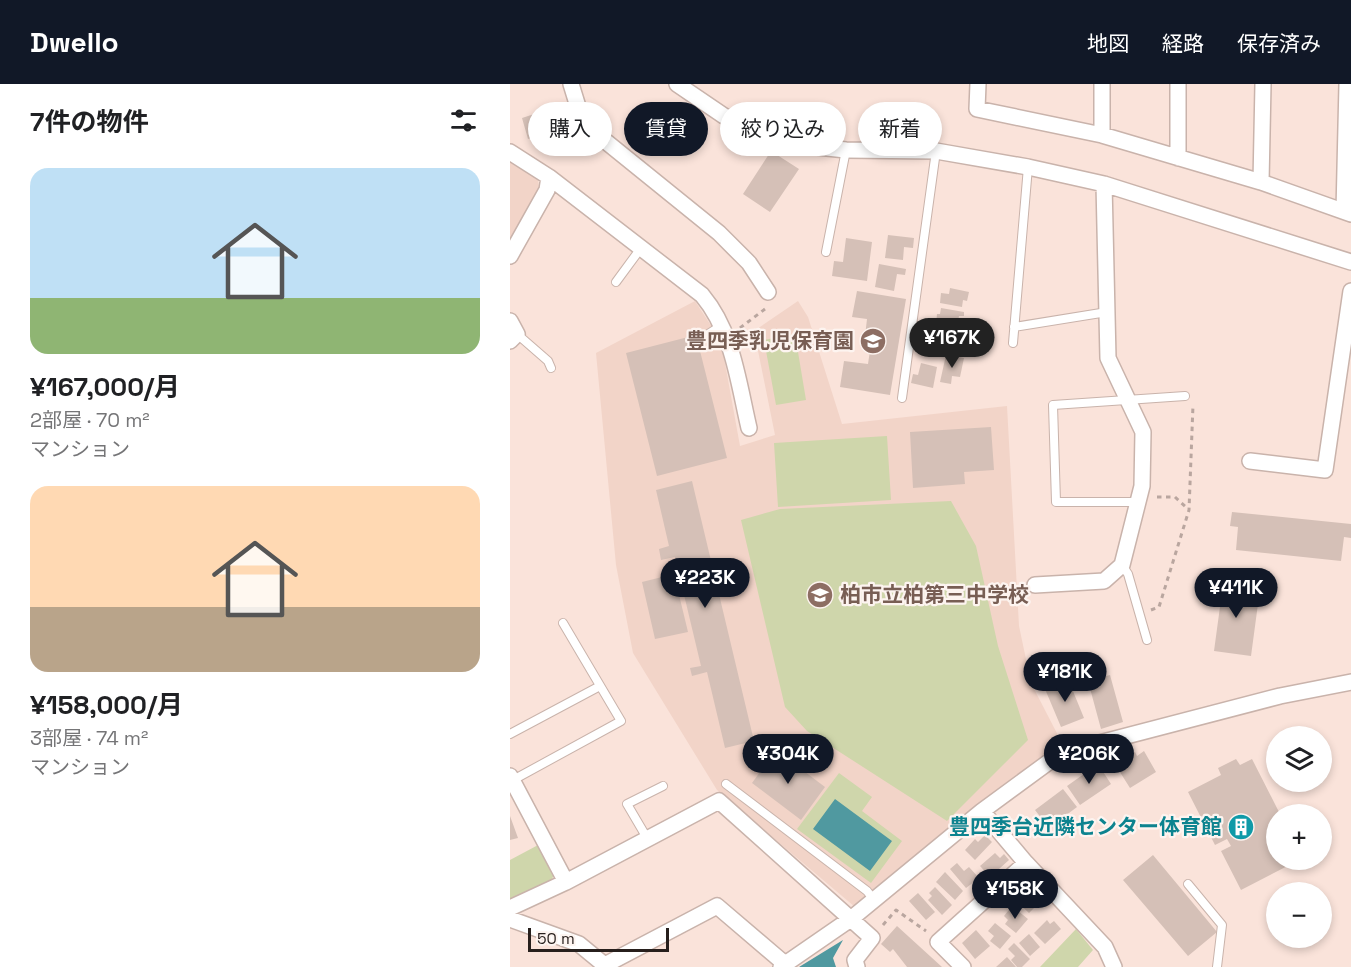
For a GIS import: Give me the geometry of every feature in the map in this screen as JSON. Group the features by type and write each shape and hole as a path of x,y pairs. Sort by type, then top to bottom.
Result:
{"street":[{"path":"571,84 583,123 719,233 749,263 768,292"},
{"path":"677,84 720,113"},
{"path":"978,84 977,110 1102,135 1261,182 1348,213 1347,84"},
{"path":"1102,84 1102,135"},
{"path":"1178,84 1178,158"},
{"path":"1261,182 1263,84"},
{"path":"846,150 858,150"},
{"path":"510,152 549,177 702,295 723,325 749,428"},
{"path":"942,152 1028,167 1104,184 1351,262"},
{"path":"510,256 547,190 549,177"},
{"path":"1035,585 1104,581 1122,565 1142,486 1143,432 1108,358 1104,184"},
{"path":"1250,461 1325,470 1351,291"},
{"path":"510,920 579,944 606,966 717,906 783,966 852,918 982,811 1061,753 1280,696 1351,682"},
{"path":"511,778 566,882"},
{"path":"510,908 566,882 719,801 872,938 855,960 857,967"},
{"path":"982,811 1026,863 1105,947 1114,967"},
{"path":"963,967 938,942 1026,863"}],"lane":[{"path":"826,252 845,156"},
{"path":"902,398 935,156"},
{"path":"1013,343 1028,167"},
{"path":"616,282 641,248"},
{"path":"1014,327 1108,312"},
{"path":"702,338 723,325"},
{"path":"512,332 548,361 551,368"},
{"path":"1139,499 1056,502 1053,405 1185,396"},
{"path":"1122,565 1128,574 1147,640"},
{"path":"511,778 621,721 563,622"},
{"path":"510,734 600,686"},
{"path":"726,784 867,891 874,900"},
{"path":"647,838 627,804 663,786"},
{"path":"1188,884 1222,925 1217,967"}],"path":[{"path":"740,329 765,312 768,292"},
{"path":"1139,613 1159,607 1189,510 1193,396 1185,396"},
{"path":"1139,499 1175,497 1189,510"},
{"path":"872,938 897,910 938,942"}],"shaded area":[{"path":"510,161 538,179 539,189 510,250"},
{"name":"柏市立柏第三中学校","path":"695,301 721,341 740,446 775,435 754,331 798,301 808,317 842,424 1007,406 1019,626 1031,683 1063,745 1052,748 855,907 717,790 633,653 616,565 596,353"}],"green space":[{"path":"795,334 806,400 776,405 764,340"},
{"path":"887,436 891,500 778,507 774,443"},
{"path":"951,501 976,546 998,646 1028,740 947,821 807,731 785,707 741,520 780,509"},
{"path":"839,773 872,797 862,811 902,841 871,883 797,829"},
{"path":"540,844 555,871 550,885 510,902 510,860"},
{"path":"1076,929 1093,950 1078,967 1040,967"}],"water":[{"path":"835,799 892,841 870,871 813,829"},
{"path":"843,940 833,958 836,967 799,967"}],"building":[{"path":"528,116 528,139 522,118"},
{"path":"768,156 779,156 799,169 770,212 743,194"},
{"path":"888,235 914,238 913,248 904,247 903,260 885,258"},
{"path":"846,238 872,242 867,281 832,276 834,261 843,262"},
{"path":"879,264 906,269 905,275 897,274 894,291 875,287"},
{"path":"950,288 969,292 967,301 963,300 962,307 940,303 941,293 949,294"},
{"path":"857,291 906,299 890,395 840,387 844,361 868,364 872,337 865,336 867,319 852,317"},
{"path":"941,308 964,312 964,316 959,316 957,327 936,324 937,314 940,314"},
{"path":"939,330 960,334 958,350 932,346 933,338 937,339"},
{"path":"696,335 727,458 657,476 626,353"},
{"path":"946,355 964,358 960,377 952,376 951,384 940,382"},
{"path":"921,363 937,367 933,388 911,383 913,374 918,375"},
{"path":"991,427 994,470 964,472 965,484 913,488 910,432"},
{"path":"692,481 754,741 725,748 707,672 692,676 690,668 701,666 675,557 661,560 659,549 669,546 656,490"},
{"path":"1232,512 1351,524 1351,538 1344,537 1341,561 1236,550 1238,527 1230,526"},
{"path":"674,574 688,632 655,639 642,582"},
{"path":"1212,582 1260,589 1251,656 1214,651 1222,592 1211,590"},
{"path":"1110,675 1123,722 1101,729 1088,681"},
{"path":"1068,679 1084,718 1061,727 1045,689"},
{"path":"776,750 825,787 801,820 752,783"},
{"path":"1144,751 1156,772 1130,788 1118,769 1124,766 1120,760 1135,752 1137,756"},
{"name":"豊四季台近隣センター体育館","path":"1236,759 1240,765 1252,759 1266,786 1266,792 1269,792 1275,804 1266,804 1266,870 1280,870 1241,890 1221,851 1231,846 1227,839 1215,845 1188,792 1221,775 1218,768"},
{"path":"1098,764 1111,784 1080,805 1067,786"},
{"path":"1063,789 1077,807 1049,828 1035,810"},
{"path":"510,816 518,838 510,840"},
{"path":"985,835 992,842 975,860 965,850 975,839 978,842"},
{"path":"995,853 1000,858 1004,854 1009,860 990,877 980,866"},
{"path":"1153,855 1217,932 1188,956 1123,880"},
{"path":"957,863 964,871 969,867 979,878 966,888 950,869"},
{"path":"945,872 963,891 955,900 936,882"},
{"path":"935,887 952,905 942,915 928,900 932,896 929,893"},
{"path":"1020,889 1025,893 1027,891 1036,899 1031,905 1034,908 1029,913 1012,897"},
{"path":"918,893 935,912 926,920 909,901"},
{"path":"1012,906 1028,919 1016,933 1005,924 1008,920 1004,916"},
{"path":"1047,920 1050,924 1054,921 1061,929 1045,944 1034,933"},
{"path":"995,923 1011,936 1000,949 990,941 994,936 988,931"},
{"path":"897,926 942,967 907,967 893,949 890,952 881,944"},
{"path":"976,930 990,946 975,959 962,943"},
{"path":"1029,934 1040,947 1030,956 1019,943"},
{"path":"1014,943 1030,959 1022,967 1017,967 1011,960 1015,956 1008,949"},
{"path":"1007,957 1016,967 996,967"}],"place":[{"name":"豊四季乳児保育園","path":"873,341"},
{"name":"柏市立柏第三中学校","path":"820,595"},
{"name":"豊四季台近隣センター体育館","path":"1241,827"}]}
